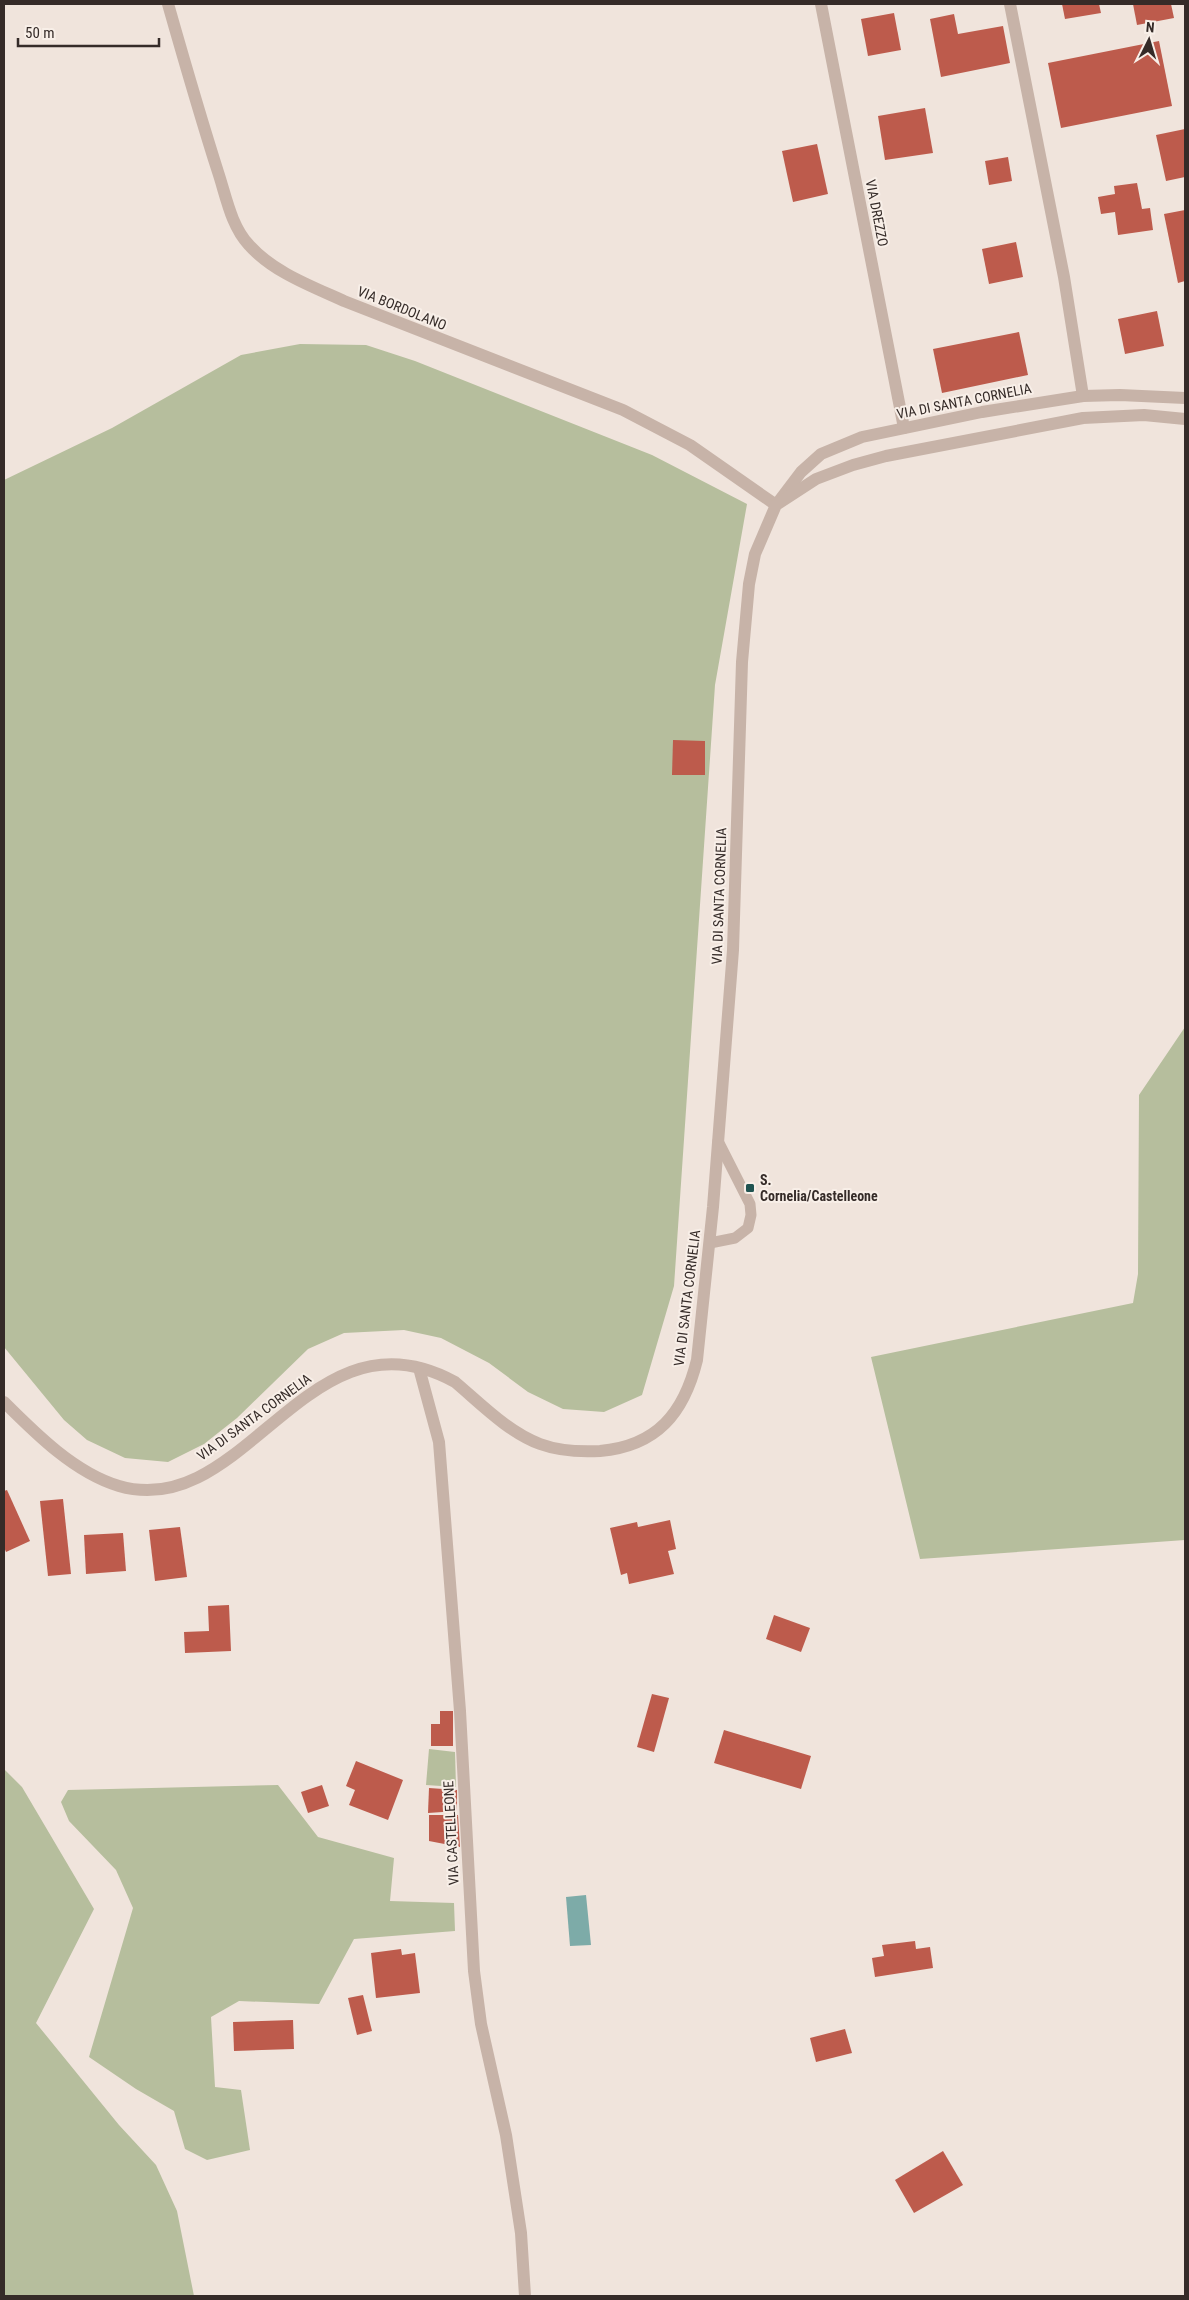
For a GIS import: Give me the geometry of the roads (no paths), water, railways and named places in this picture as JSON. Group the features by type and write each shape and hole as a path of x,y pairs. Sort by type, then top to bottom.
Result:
{"street":[{"name":"VIA BORDOLANO","path":"168,4 199,113 237,227 248,245 267,262 313,287 344,301 623,410 690,445 776,506"},
{"name":"VIA DREZZO","path":"821,4 904,428"},
{"path":"1010,4 1064,277 1083,396"},
{"name":"VIA DI SANTA CORNELIA","path":"4,1402 64,1456 85,1471 119,1486 154,1490 184,1483 213,1468 250,1443 300,1399 345,1374 380,1365 405,1365 444,1376 455,1382 518,1432 540,1444 566,1450 590,1452 612,1450 642,1440 660,1430 673,1415 692,1377 697,1360 710,1243 733,950 742,662 749,584 755,554 776,506 801,472 821,454 862,437 982,412 1083,396 1120,395 1185,398"},
{"path":"776,506 816,480 853,465 886,456 1083,418 1144,414 1185,419"},
{"name":"VIA CASTELLEONE","path":"419,1368 439,1442 460,1711 474,1971 481,2024 506,2135 521,2234 525,2296"}],"lane":[{"path":"710,1243 735,1238 748,1228 751,1216 750,1204 718,1141"}],"water":[{"path":"586,1895 591,1945 570,1946 566,1897"}],"place":[{"name":"S. Cornelia/Castelleone","path":"750,1188"}]}
